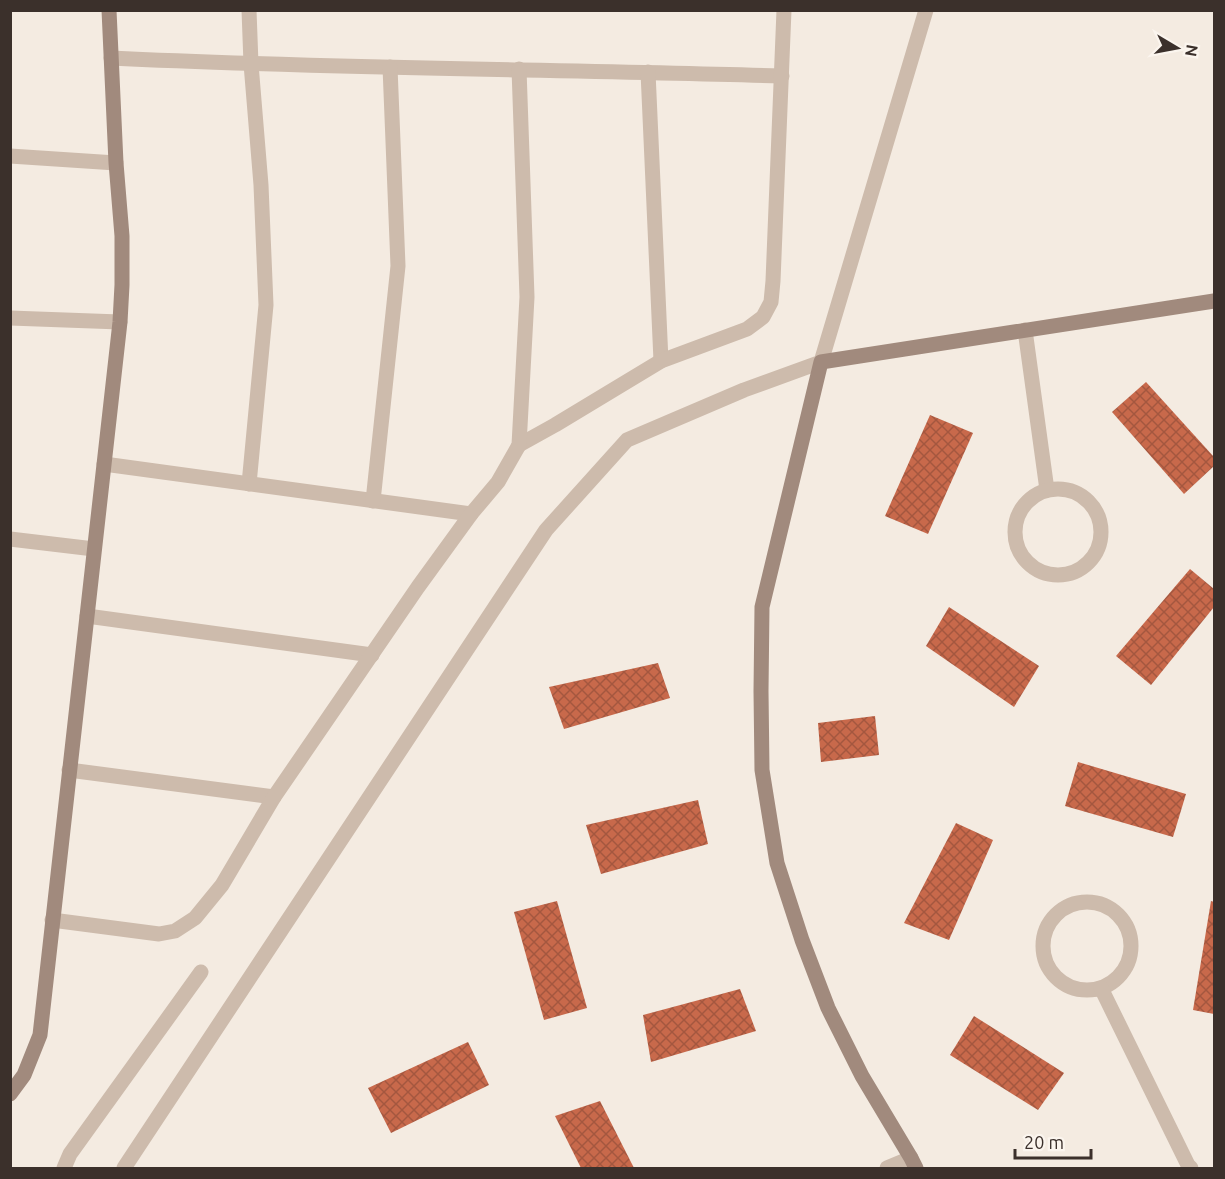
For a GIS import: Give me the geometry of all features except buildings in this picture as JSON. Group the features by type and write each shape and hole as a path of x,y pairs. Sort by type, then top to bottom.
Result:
{"street":[{"path":"10,1094 24,1075 40,1035 120,322 122,236 109,10"},
{"path":"249,10 261,185 266,305 249,484"},
{"path":"519,445 661,362 747,329 763,317 771,302 773,281 784,10"},
{"path":"887,1168 914,1163 862,1076 828,1008 802,940 777,864 762,770 762,607 821,362 926,10"},
{"path":"111,58 251,64 782,76"},
{"path":"373,501 398,266 390,67"},
{"path":"52,920 159,934 175,931 195,918 222,885 274,797 418,587 471,514 498,482 519,445 527,297 519,69"},
{"path":"648,72 661,362"},
{"path":"10,156 116,163"},
{"path":"124,1168 546,530 627,440 744,390 821,362 1215,301"},
{"path":"10,318 120,322"},
{"path":"1025,330 1047,490"},
{"path":"104,464 471,514"},
{"path":"1047,490 1069,490 1088,501 1097,513 1101,529 1100,544 1090,561 1078,571 1059,576 1038,571 1027,563 1017,547 1014,532 1019,513 1031,498 1047,490"},
{"path":"10,539 94,549"},
{"path":"87,616 372,655"},
{"path":"69,770 274,797"},
{"path":"1080,901 1099,902 1110,907 1124,919 1131,937 1131,957 1121,975 1101,988 1083,990 1067,986 1053,975 1044,959 1042,942 1048,922 1061,909 1080,901"},
{"path":"64,1168 70,1154 201,972"},
{"path":"1101,988 1191,1168"}]}
